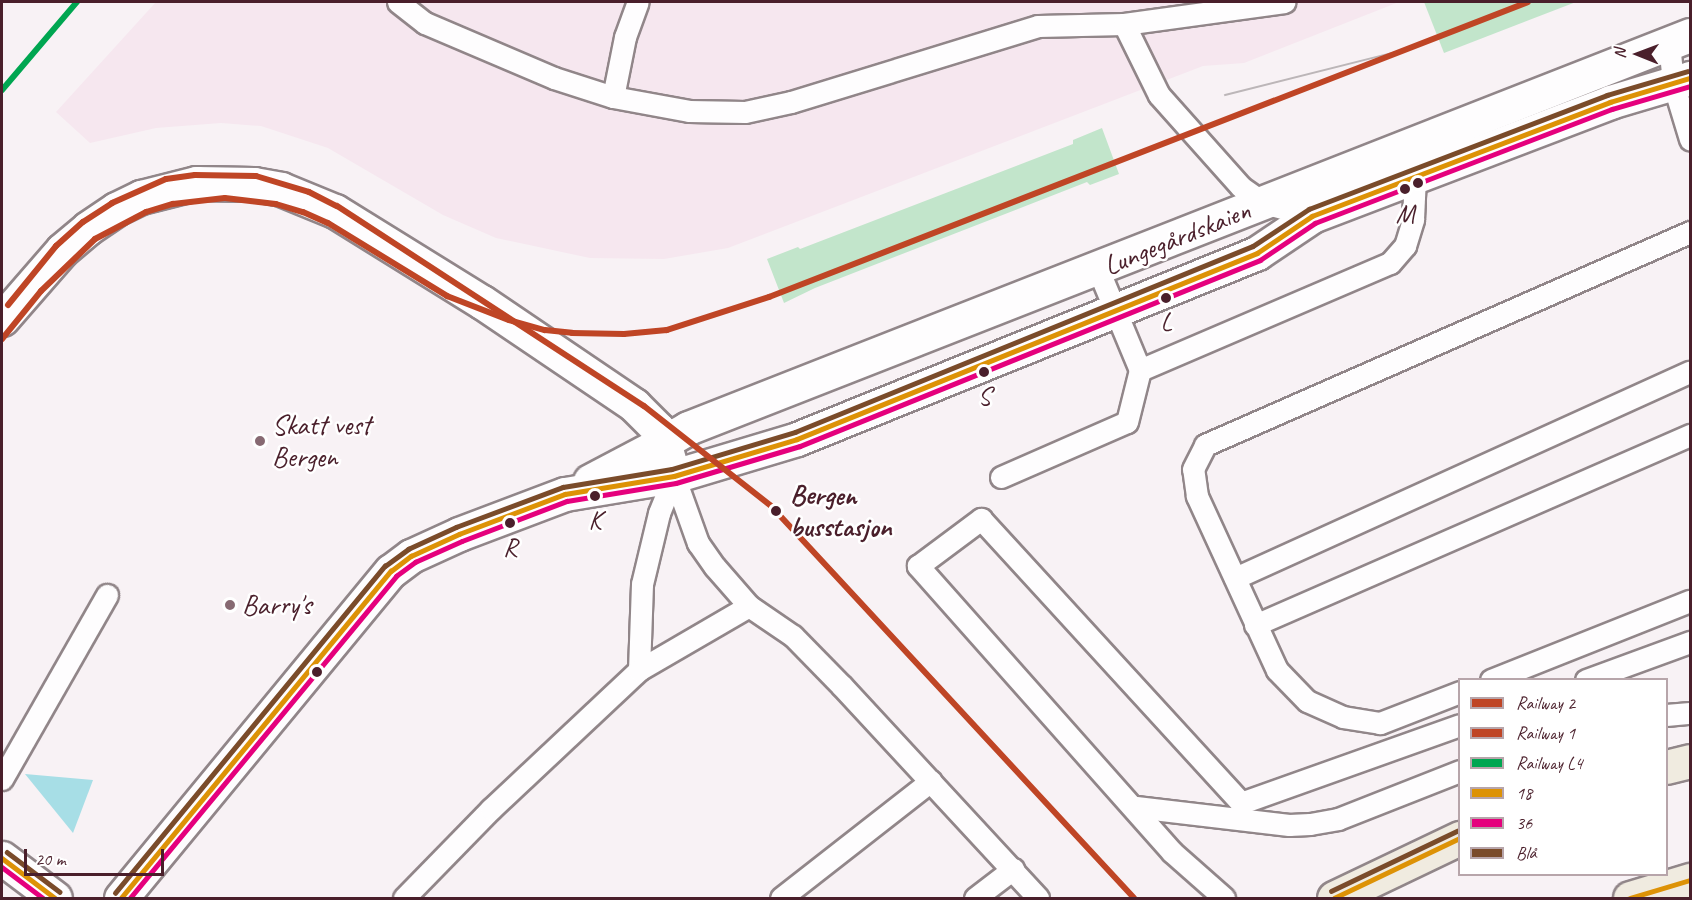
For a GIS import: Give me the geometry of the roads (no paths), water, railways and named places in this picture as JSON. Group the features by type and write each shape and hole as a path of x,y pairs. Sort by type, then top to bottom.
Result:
{"highway":[{"path":"1668,766 1690,761"},
{"path":"1334,898 1458,839"},
{"path":"1630,898 1690,880"}],"main road":[{"name":"Lungegårdskaien","path":"565,494 688,428 1680,39"},
{"name":"Lungegårdskaien","path":"565,494 674,476 797,439 1257,253 1312,216 1610,102 1682,80"},
{"path":"2,319 62,250 116,209 141,197 196,183 254,184 307,198 334,211 482,302 634,405 649,418 664,442 674,476"},
{"path":"121,898 391,571 411,556 459,534 565,494"},
{"path":"2,858 55,898"}],"lane":[{"path":"398,2 425,22 554,78 613,97 689,111 745,112 791,102 1038,26 1124,24 1284,2"},
{"path":"613,97 625,37 638,2"},
{"path":"1124,24 1159,95 1220,166 1241,187 1264,203 1312,216"},
{"path":"1680,39 1682,80 1690,139"},
{"path":"1140,370 1390,263 1405,246 1413,219 1415,177"},
{"path":"1458,693 1380,723 1343,717 1307,701 1277,670 1197,496 1193,469 1205,446 1690,232"},
{"path":"1000,477 1127,422 1140,370 1098,269"},
{"path":"1235,578 1690,372"},
{"path":"1256,625 1690,435"},
{"path":"674,476 698,543 748,606 793,636 1038,898"},
{"path":"639,670 642,584 659,513 674,476"},
{"path":"1224,898 1172,852 1136,807 918,566 981,519 1241,803 1458,726"},
{"path":"2,779 107,595"},
{"path":"1496,678 1690,601"},
{"path":"404,898 491,809 639,670 748,606"},
{"path":"1591,678 1690,642"},
{"path":"1668,715 1690,713"},
{"path":"1136,807 1288,825 1310,824 1338,819 1458,772"},
{"path":"781,898 931,781"},
{"path":"975,898 1013,869"}],"water":[{"path":"25,774 93,780 73,833"}],"tram line":[{"path":"1225,95 1404,50"}],"rail line":[{"name":"L4","path":"2,90 77,2"},
{"name":"2","path":"2,339 41,291 95,239 146,212 173,204 225,198 276,204 303,212 328,223 447,296 509,320 545,330 572,333 624,334 667,330 769,297 1528,2"},
{"name":"1","path":"8,305 56,246 83,222 112,203 166,179 195,175 256,176 309,192 337,206 644,406 771,506 1134,898"}],"place":[{"name":"M","path":"1405,189"},
{"name":"L","path":"1166,298"},
{"name":"S","path":"984,372"},
{"name":"Skatt vest Bergen","path":"260,441"},
{"name":"K","path":"595,496"},
{"name":"Bergen busstasjon","path":"776,511"},
{"name":"R","path":"510,523"},
{"name":"Barry's","path":"230,605"}]}
